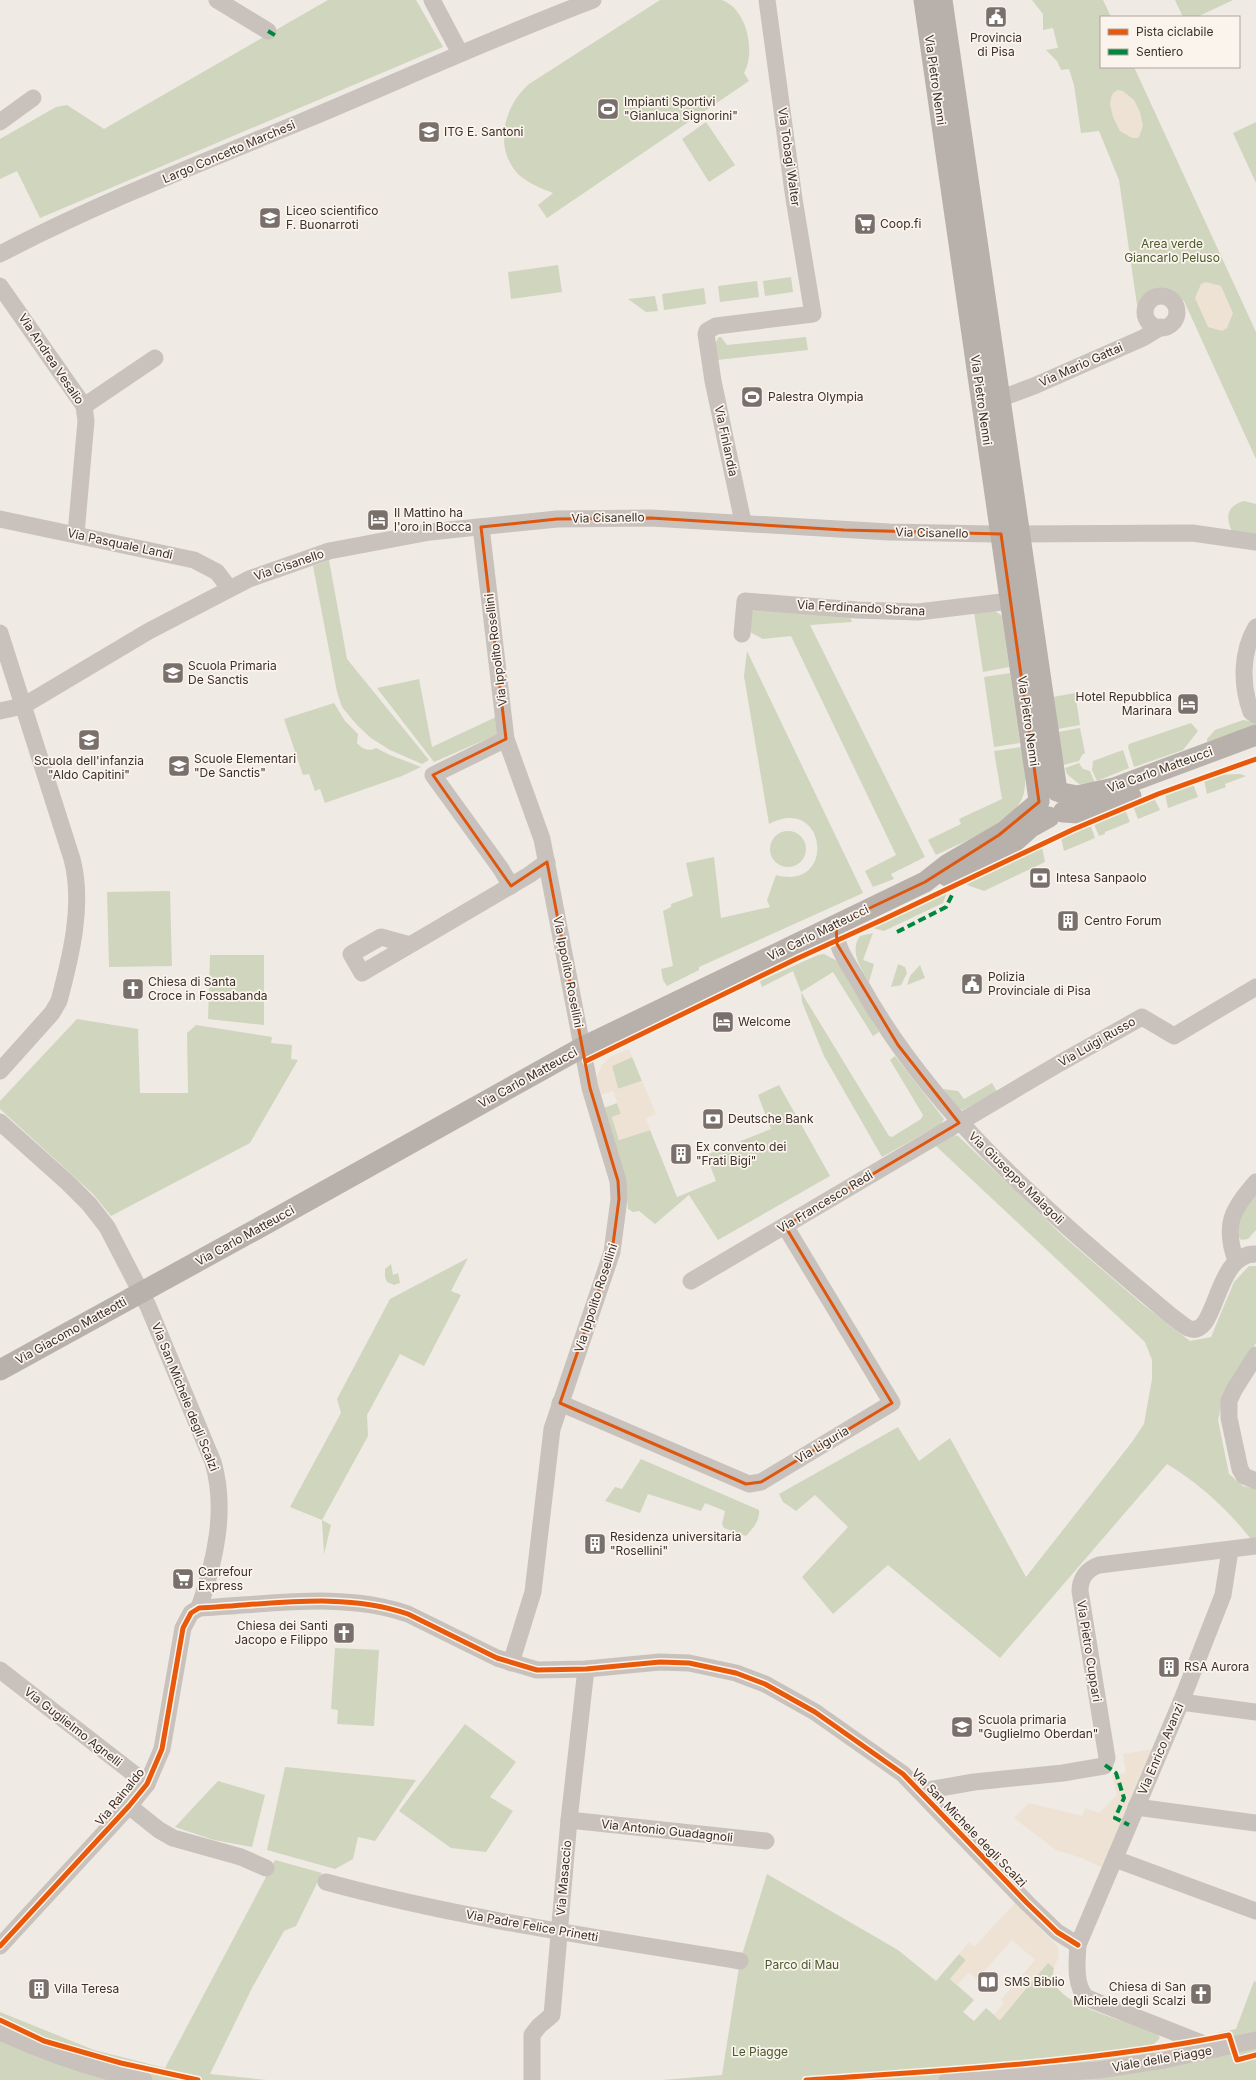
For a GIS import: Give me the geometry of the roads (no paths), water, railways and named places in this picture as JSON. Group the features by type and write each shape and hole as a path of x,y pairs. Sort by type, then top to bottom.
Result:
{"main road":[{"name":"Via Pietro Nenni","path":"924,0 1010,534 1051,803"},
{"name":"Via Pietro Nenni","path":"942,0 999,399 1010,534 1010,601 1051,803"},
{"name":"Via Carlo Matteucci","path":"141,1293 583,1047 925,882 950,875 1008,849 1031,827 1051,803 1114,788 1256,735"},
{"name":"Via Carlo Matteucci","path":"1051,803 1076,814 1101,807 1256,750"},
{"name":"Via Giacomo Matteotti","path":"0,1370 141,1293"}],"street":[{"path":"217,0 268,31"},
{"path":"432,0 460,53"},
{"name":"Largo Concetto Marchesi","path":"0,254 63,222 460,53 593,0"},
{"name":"Via Tobagi Walter","path":"767,0 794,199 812,314"},
{"path":"0,122 33,98"},
{"name":"Via Andrea Vesalio","path":"0,286 84,406 86,421 76,534"},
{"name":"Via Finlandia","path":"744,522 710,361 706,338 707,331 711,328 812,314"},
{"name":"Via Mario Gattai","path":"999,399 1034,386 1143,338 1161,327"},
{"path":"84,406 155,358"},
{"name":"Via Cisanello","path":"0,711 23,706 149,631 229,588 329,552 383,540 430,532 582,518 651,518 744,522 844,530 1010,534 1192,534 1256,542"},
{"name":"Via Pasquale Landi","path":"0,519 194,560 216,572 229,588"},
{"name":"Via Ippolito Rosellini","path":"481,527 506,740 531,806 547,862 590,1088 618,1181 619,1199 612,1252 552,1429 533,1592 511,1663"},
{"name":"Via Ferdinando Sbrana","path":"742,634 745,601 857,610 918,612 1010,601"},
{"path":"1254,714 1245,688 1244,670 1248,644 1256,627"},
{"path":"0,633 77,876 78,896 76,918 59,1001 52,1013 0,1070"},
{"path":"506,740 432,776 501,869 511,886"},
{"path":"410,946 529,875 547,862"},
{"name":"Via Giuseppe Malagoli","path":"836,924 836,941 867,996 898,1045 960,1123 1027,1191 1112,1266 1188,1328 1200,1327 1205,1323 1228,1270 1236,1261"},
{"name":"Via Luigi Russo","path":"960,1123 1142,1017 1174,1036 1256,987"},
{"name":"Via San Michele degli Scalzi","path":"0,1122 89,1204 107,1227 141,1293 213,1462 219,1484 220,1510 218,1531 208,1582 200,1608 328,1601 378,1605 408,1614 482,1651 511,1663 546,1671 660,1662 682,1662 703,1665 749,1677 766,1684 815,1712 887,1761 922,1791 990,1866 1057,1932 1078,1945"},
{"name":"Via Francesco Redi","path":"691,1281 960,1123"},
{"path":"1256,1182 1238,1204 1231,1217 1229,1240 1236,1261 1245,1255 1256,1254"},
{"name":"Via Liguria","path":"560,1403 749,1484 761,1482 892,1403 785,1226"},
{"path":"1256,1357 1231,1395 1229,1409 1240,1469 1244,1476 1256,1481"},
{"name":"Via Pietro Cuppari","path":"922,1791 974,1782 1063,1773 1104,1766 1107,1758 1080,1591 1083,1578 1089,1571 1099,1565 1256,1546"},
{"name":"Via Enrico Avanzi","path":"1078,1945 1181,1702 1223,1595 1230,1550"},
{"name":"Via Rainaldo","path":"0,1946 129,1806 147,1784 162,1749 183,1628 191,1613 200,1608"},
{"name":"Via Masaccio","path":"532,2080 532,2035 539,2026 552,2015 569,1820 586,1669"},
{"name":"Via Guglielmo Agnelli","path":"0,1670 147,1784"},
{"path":"1181,1702 1256,1712"},
{"path":"129,1806 159,1830 173,1838 241,1857 266,1868"},
{"path":"1136,1807 1256,1823"},
{"name":"Via Antonio Guadagnoli","path":"569,1820 766,1842"},
{"path":"1114,1859 1256,1911"},
{"name":"Via Padre Felice Prinetti","path":"326,1882 392,1900 448,1912 740,1961"},
{"path":"1078,1945 1079,1983 1083,1995 1090,2000 1217,2050"},
{"path":"0,2032 69,2060 144,2080"},
{"name":"Viale delle Piagge","path":"947,2080 1099,2070 1217,2050 1256,2040"}],"place":[{"name":"Provincia di Pisa","path":"996,17"},
{"name":"Impianti Sportivi \"Gianluca Signorini\"","path":"608,109"},
{"name":"ITG E. Santoni","path":"429,132"},
{"name":"Liceo scientifico F. Buonarroti","path":"270,218"},
{"name":"Coop.fi","path":"865,224"},
{"name":"Palestra Olympia","path":"752,397"},
{"name":"Il Mattino ha l'oro in Bocca","path":"378,520"},
{"name":"Scuola Primaria De Sanctis","path":"173,673"},
{"name":"Hotel Repubblica Marinara","path":"1188,704"},
{"name":"Scuola dell'infanzia \"Aldo Capitini\"","path":"89,740"},
{"name":"Scuole Elementari \"De Sanctis\"","path":"179,766"},
{"name":"Intesa Sanpaolo","path":"1040,878"},
{"name":"Centro Forum","path":"1068,921"},
{"name":"Polizia Provinciale di Pisa","path":"972,984"},
{"name":"Chiesa di Santa Croce in Fossabanda","path":"133,989"},
{"name":"Welcome","path":"723,1022"},
{"name":"Deutsche Bank","path":"713,1119"},
{"name":"Ex convento dei \"Frati Bigi\"","path":"681,1154"},
{"name":"Residenza universitaria \"Rosellini\"","path":"595,1544"},
{"name":"Carrefour Express","path":"183,1579"},
{"name":"Chiesa dei Santi Jacopo e Filippo","path":"344,1633"},
{"name":"RSA Aurora","path":"1169,1667"},
{"name":"Scuola primaria \"Guglielmo Oberdan\"","path":"962,1727"},
{"name":"SMS Biblio","path":"988,1982"},
{"name":"Villa Teresa","path":"39,1989"},
{"name":"Chiesa di San Michele degli Scalzi","path":"1201,1994"}],"park label":[{"name":"Area verde Giancarlo Peluso","path":"1172,251"},
{"name":"Parco di Mau","path":"802,1965"},
{"name":"Le Piagge","path":"760,2052"}]}
